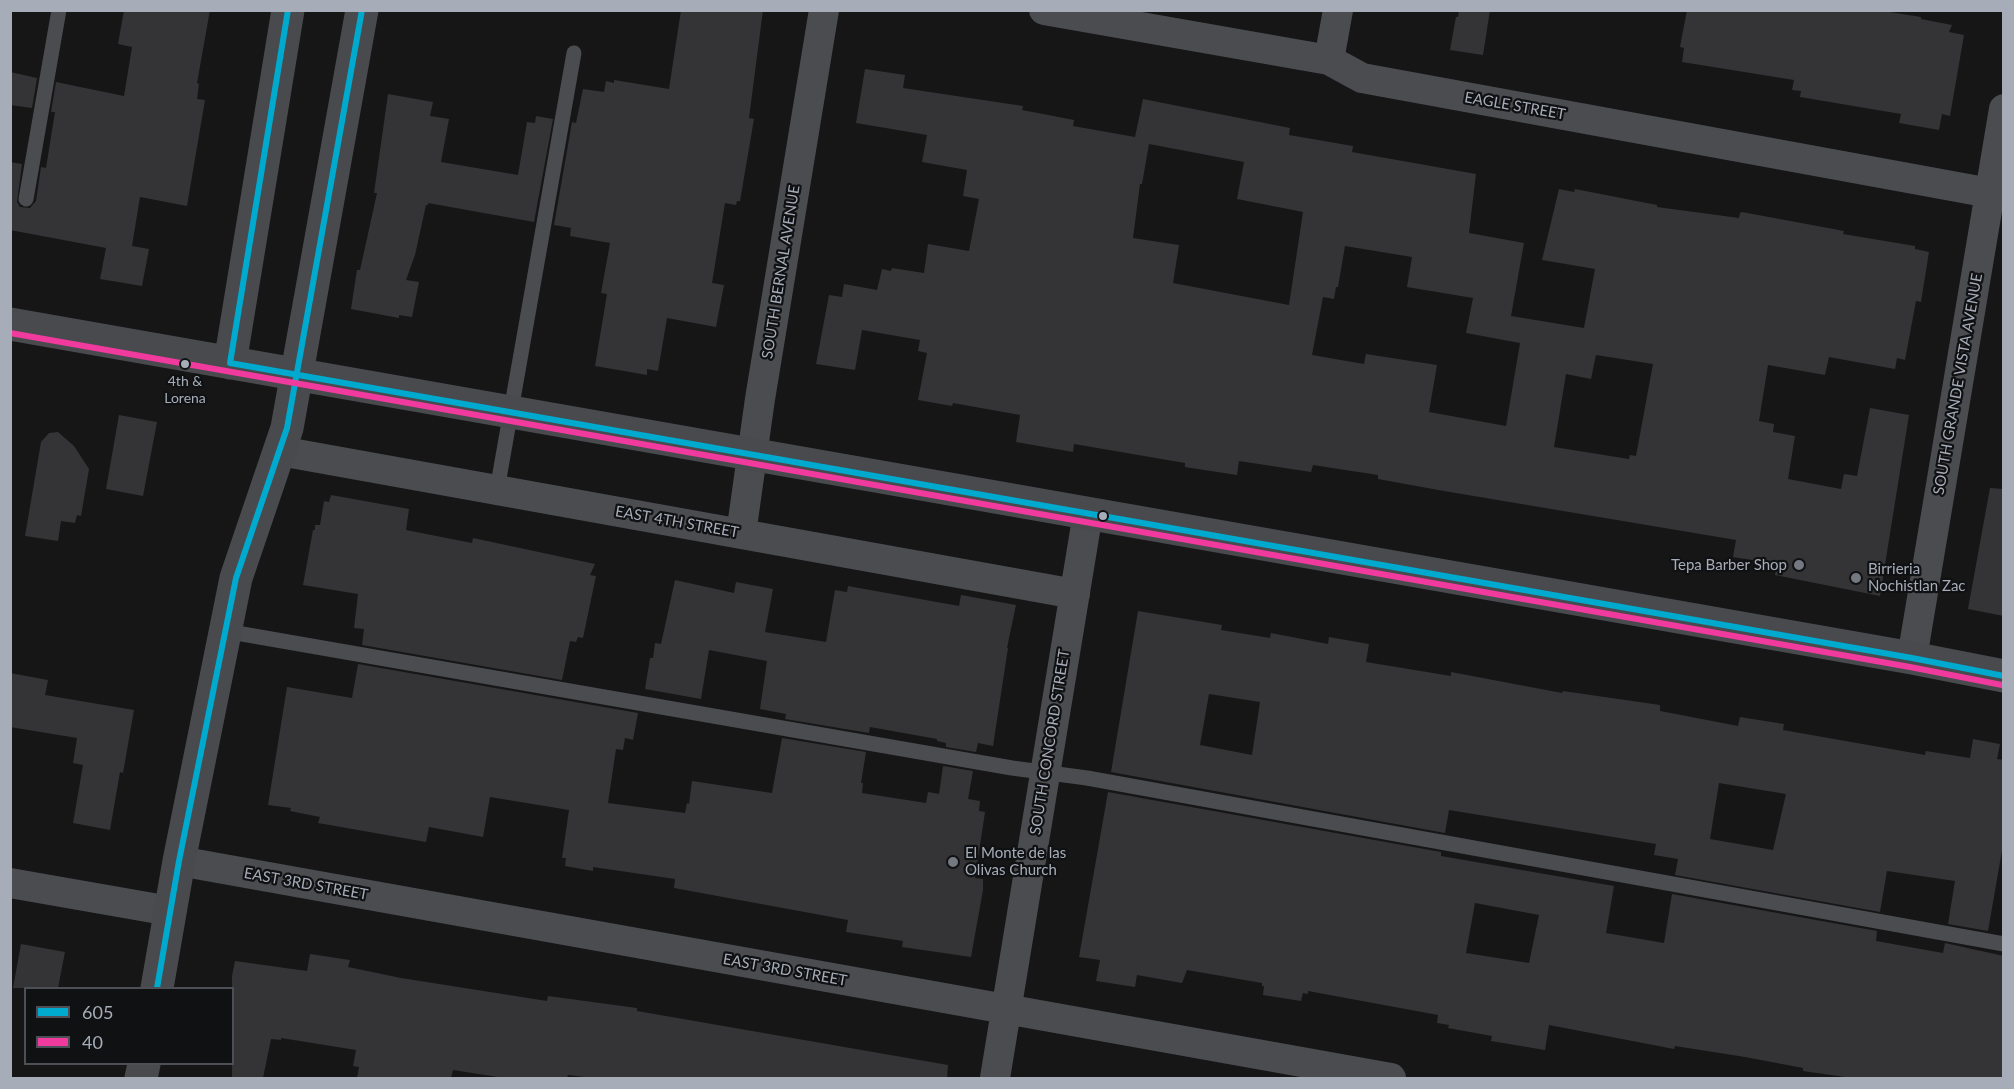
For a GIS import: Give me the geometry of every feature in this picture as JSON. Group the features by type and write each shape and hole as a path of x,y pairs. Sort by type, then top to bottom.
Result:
{"main road":[{"path":"230,363 288,10"},
{"path":"157,987 179,861 236,578 287,429 362,10"},
{"path":"10,324 2004,676"}],"street":[{"name":"SOUTH BERNAL AVENUE","path":"741,534 760,399 824,10"},
{"name":"EAGLE STREET","path":"1044,10 1078,13 1329,60 1362,78 1990,193"},
{"path":"1329,60 1338,10"},
{"name":"SOUTH GRANDE VISTA AVENUE","path":"1912,658 2004,109"},
{"name":"EAST 4TH STREET","path":"280,451 1075,594"},
{"name":"SOUTH CONCORD STREET","path":"995,1078 1088,513"},
{"name":"EAST 3RD STREET","path":"179,861 1391,1078"},
{"path":"10,883 170,911"}],"lane":[{"path":"26,199 58,10"},
{"path":"497,490 574,53"},
{"path":"225,631 1045,773 1098,780 2004,944"}],"building":[{"path":"124,10 210,10 197,83 199,84 197,99 205,100 187,206 140,197 132,246 149,249 142,286 100,279 106,248 10,230 10,162 22,164 17,202 20,207 30,208 36,201 41,167 46,168 55,112 51,112 56,82 124,96 132,47 118,44"},
{"path":"681,10 763,10 749,118 754,119 740,201 737,201 736,205 725,203 712,283 724,285 716,327 667,318 658,371 647,369 647,375 595,366 607,294 601,293 610,243 570,236 571,228 554,225 572,122 576,123 583,89 604,92 606,81 614,83 614,80 669,89"},
{"path":"1459,10 1490,10 1483,55 1450,50"},
{"path":"1687,10 1877,10 1952,25 1949,32 1964,35 1950,116 1942,114 1939,130 1899,123 1901,114 1800,97 1801,91 1792,90 1794,80 1682,62 1684,48 1680,47"},
{"path":"865,69 905,75 903,88 1023,106 1022,110 1074,120 1073,126 1135,137 1143,99 1290,128 1289,135 1353,146 1352,152 1476,174 1469,233 1524,243 1511,316 1584,328 1595,269 1542,260 1559,189 1574,192 1575,189 1657,205 1657,207 1739,218 1742,212 1844,231 1843,234 1915,246 1915,249 1929,252 1921,302 1916,301 1905,360 1897,358 1895,369 1829,357 1825,375 1768,365 1759,421 1774,424 1773,432 1795,436 1788,479 1841,489 1844,474 1857,476 1870,408 1909,415 1880,596 1775,575 1777,564 1733,557 1736,540 1444,491 1378,479 1378,475 1313,465 1311,472 1239,461 1237,475 1185,467 1185,463 1074,444 1073,452 1016,442 1020,415 953,403 952,406 918,400 927,353 918,351 920,340 862,330 855,370 816,364 829,295 842,297 844,284 877,290 882,269 891,271 892,268 924,273 928,244 969,251 979,199 963,196 967,170 922,162 927,135 856,123","holes":["1149,144 1244,162 1237,199 1303,212 1289,305 1173,283 1179,245 1133,238 1140,184 1142,184","1345,246 1412,257 1407,287 1473,298 1466,333 1520,343 1506,426 1429,412 1437,365 1366,354 1364,364 1312,355 1323,297 1334,299 1336,287 1338,287","1596,355 1653,364 1636,456 1630,455 1629,459 1554,447 1566,374 1591,379"]},
{"path":"10,72 37,78 32,108 10,105"},
{"path":"388,94 433,102 430,116 449,119 441,162 518,175 527,122 535,123 536,116 553,119 534,222 428,203 426,205 415,255 406,280 419,282 412,317 399,315 399,318 351,309 357,270 360,270 377,193 374,193"},
{"path":"119,415 157,422 143,496 106,489"},
{"path":"58,432 74,446 89,469 81,516 77,515 75,523 61,521 58,541 25,536 41,442 49,433"},
{"path":"1990,488 2004,489 2004,616 1968,609"},
{"path":"331,495 409,509 406,530 472,543 473,538 595,564 590,575 596,576 583,638 578,637 576,642 570,641 562,680 362,645 364,629 354,628 358,594 303,585 313,530 315,530 315,525 320,525 324,501 329,502"},
{"path":"675,580 734,593 736,582 773,589 765,632 826,642 835,590 847,592 848,586 959,606 961,595 1016,605 1007,648 993,746 978,743 976,752 946,747 946,743 937,741 937,739 870,727 869,733 785,719 786,714 760,709 767,661 709,650 701,699 645,689 655,643 661,644"},
{"path":"1138,611 1222,625 1221,630 1270,638 1271,633 1328,644 1329,637 1369,644 1366,662 1451,676 1451,672 1562,693 1563,691 1660,705 1660,711 1738,726 1740,717 1784,724 1783,730 1925,755 1926,751 1970,758 1973,739 2000,744 1997,759 2004,760 2004,839 1988,931 1948,924 1955,881 1887,871 1880,912 1675,875 1678,859 1654,855 1656,844 1449,810 1445,833 1111,772","holes":["1209,694 1260,702 1252,755 1200,745","1719,783 1786,794 1773,850 1710,839"]},
{"path":"358,664 638,713 633,740 625,738 623,750 616,749 608,803 685,813 687,803 689,804 692,781 772,793 782,738 866,752 861,783 863,783 862,793 926,803 928,792 939,794 943,766 973,771 968,799 980,801 979,811 985,812 975,878 983,879 983,890 971,957 902,947 903,941 846,932 848,920 674,888 675,879 593,867 593,871 565,866 566,858 562,858 569,810 490,797 483,837 429,827 426,842 318,823 320,817 290,811 291,808 268,805 287,687 352,698"},
{"path":"10,673 48,680 45,695 134,710 110,830 73,823 83,765 73,763 77,738 10,727"},
{"path":"1108,792 1441,852 1441,856 1614,886 1606,933 1664,943 1672,894 1877,931 1876,941 1943,953 1945,943 2004,956 2004,1078 1852,1078 1803,1071 1803,1068 1745,1057 1675,1046 1674,1049 1549,1025 1545,1050 1491,1041 1492,1036 1448,1028 1449,1025 1437,1023 1438,1015 1308,991 1308,994 1303,993 1301,1001 1263,995 1262,983 1187,970 1182,983 1137,975 1135,987 1096,981 1100,960 1079,957","holes":["1475,903 1539,915 1529,963 1466,953"]},
{"path":"21,944 65,952 58,987 13,988"},
{"path":"310,954 350,960 348,967 401,978 547,1001 548,996 637,1008 637,1011 948,1065 947,1078 593,1078 568,1075 567,1078 504,1078 453,1070 451,1078 357,1078 359,1067 353,1066 356,1050 281,1038 281,1040 271,1039 263,1078 232,1078 234,987 232,987 232,976 235,961 307,971"}],"transit line":[{"name":"605","path":"288,10 230,363 2004,676"},
{"name":"605","path":"157,987 179,861 236,578 287,428 362,10"},
{"name":"40","path":"10,333 2002,685"}],"place":[{"name":"4th & Lorena","path":"185,364"},
{"name":"Tepa Barber Shop","path":"1799,565"},
{"name":"Birrieria Nochistlan Zac","path":"1856,578"},
{"name":"El Monte de las Olivas Church","path":"953,862"}]}
